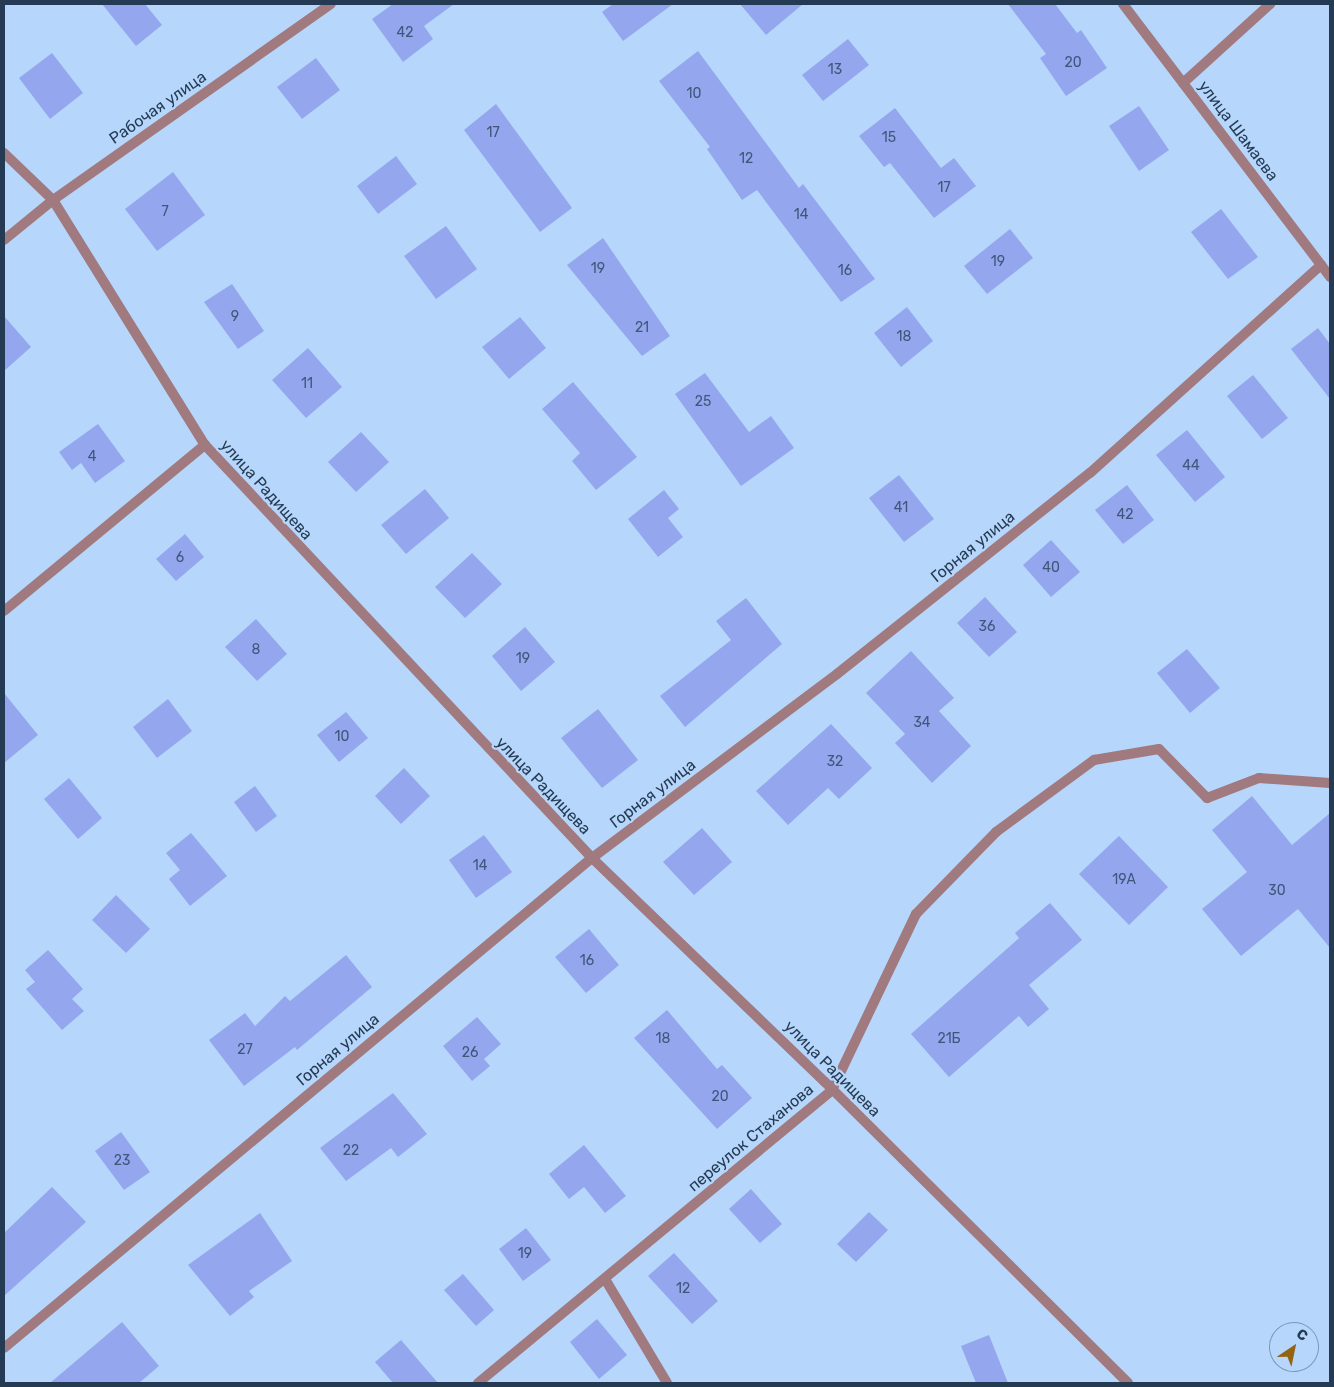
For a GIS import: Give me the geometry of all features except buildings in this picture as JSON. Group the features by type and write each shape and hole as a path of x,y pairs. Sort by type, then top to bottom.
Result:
{"street":[{"name":"Рабочая улица","path":"4,240 53,200 331,4"},
{"name":"улица Шамаева","path":"1123,4 1330,277"},
{"path":"1183,84 1270,4"},
{"name":"улица Радищева","path":"4,153 53,200 204,445 592,858 832,1090 1128,1383"},
{"name":"Горная улица","path":"4,1348 592,858 837,674 1090,473 1321,265"},
{"path":"4,611 204,445"},
{"name":"переулок Стаханова","path":"478,1383 832,1090 916,914 996,832 1094,760 1159,748 1207,798 1259,778 1330,783"},
{"path":"605,1279 667,1383"}]}
